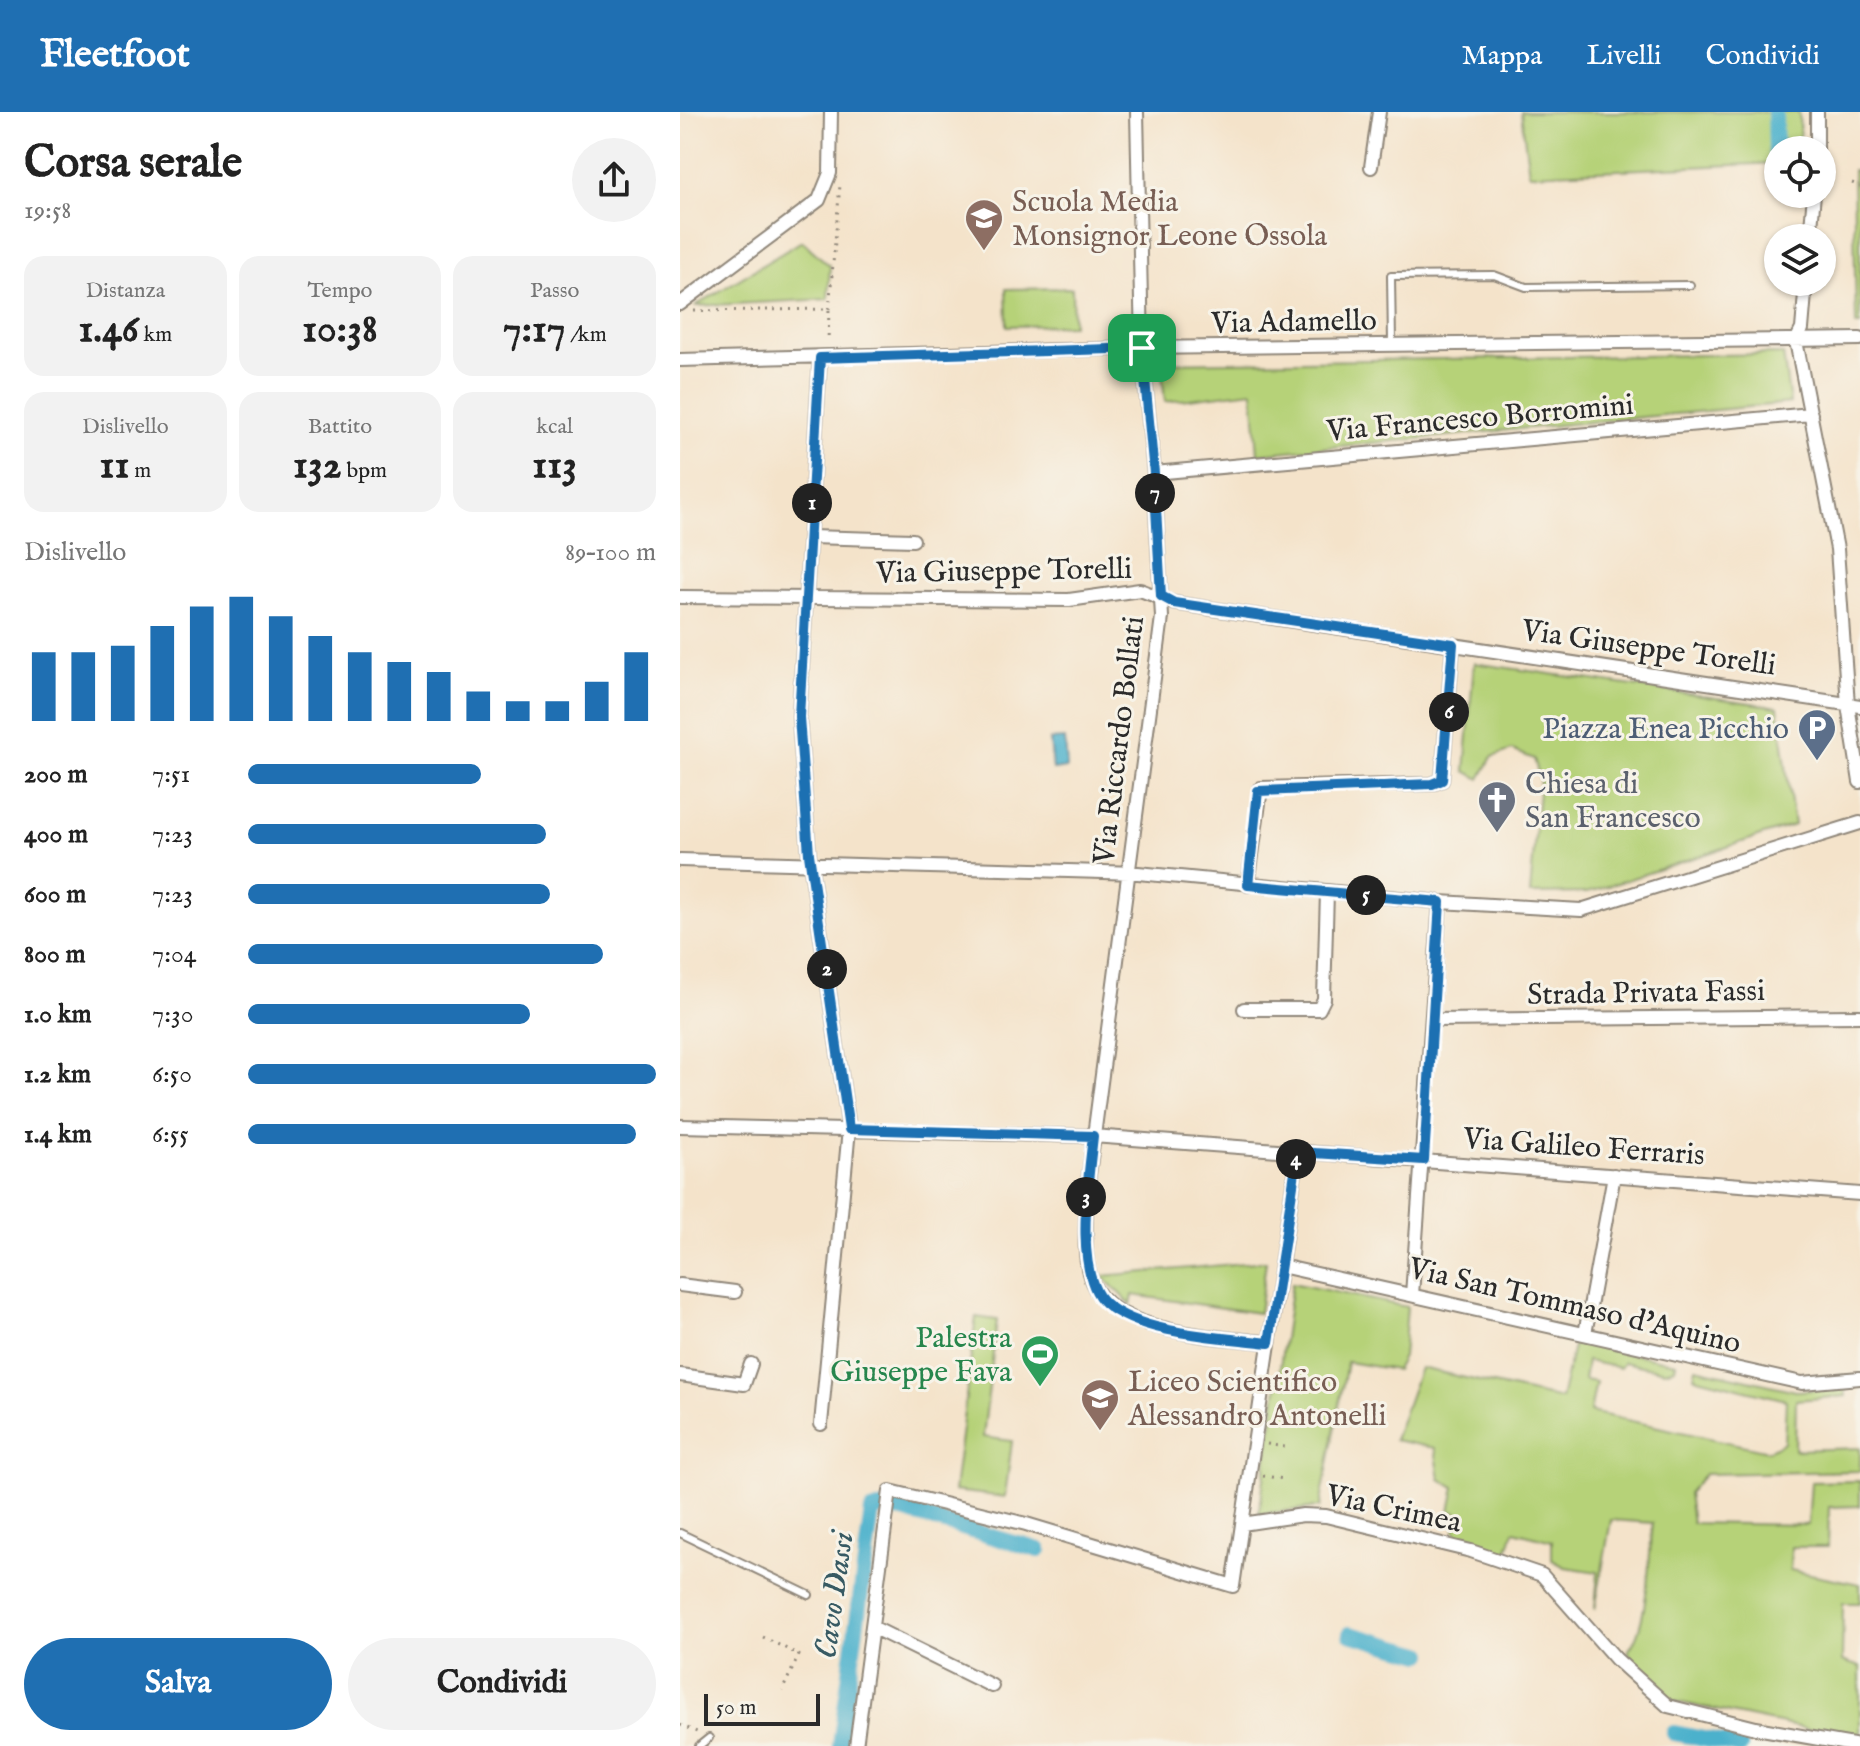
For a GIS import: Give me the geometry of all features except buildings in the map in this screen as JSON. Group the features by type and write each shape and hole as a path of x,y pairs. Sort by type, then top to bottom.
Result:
{"street":[{"path":"681,308 819,200 830,173 831,112"},
{"name":"Via Riccardo Bollati","path":"1137,112 1142,348 1154,473 1162,617 1093,1136 1086,1197 1087,1243 1091,1280 1103,1302 1138,1323 1269,1343"},
{"path":"1371,167 1379,112"},
{"path":"1817,112 1817,136"},
{"path":"1805,296 1802,329 1796,341 1837,549 1860,782"},
{"name":"Via Adamello","path":"680,360 1142,348 1860,339"},
{"path":"820,358 799,717 812,865 849,1129 821,1424"},
{"name":"Via Francesco Borromini","path":"1154,473 1811,414"},
{"path":"810,537 913,540"},
{"name":"Via Giuseppe Torelli","path":"680,597 1069,600 1140,590 1174,603 1854,705"},
{"path":"1248,885 1261,788 1432,784 1442,780 1453,644"},
{"path":"680,860 1128,874 1440,902 1581,910 1860,823"},
{"path":"1244,1009 1319,1009 1324,999 1327,892"},
{"path":"1412,1295 1440,902"},
{"name":"Strada Privata Fassi","path":"1433,1020 1860,1016"},
{"name":"Via Galileo Ferraris","path":"680,1126 1093,1136 1860,1194"},
{"path":"856,1746 890,1491 1026,1524 1233,1586 1298,1152"},
{"path":"1585,1334 1614,1175"},
{"name":"Via San Tommaso d'Aquino","path":"1281,1266 1802,1383 1860,1378"},
{"path":"680,1285 735,1292"},
{"path":"680,1375 744,1384 751,1364"},
{"name":"Via Crimea","path":"1242,1524 1303,1515 1326,1516 1471,1551 1542,1575 1616,1659 1668,1706 1756,1728 1859,1746"},
{"path":"872,1627 992,1686"}],"lane":[{"path":"1392,346 1391,276 1494,275 1526,287 1690,285"},
{"path":"680,1533 809,1595"},
{"path":"699,1746 709,1738"}],"path":[{"path":"1852,183 1860,186"},
{"path":"839,341 827,341 840,185"},
{"path":"681,308 829,309"},
{"path":"1267,1444 1290,1448"},
{"path":"1263,1476 1285,1479"},
{"path":"763,1637 799,1655 782,1691"},
{"path":"680,1725 709,1738"}],"green space":[{"path":"1521,112 1769,112 1770,136 1764,136 1764,164 1529,174"},
{"path":"1781,112 1799,112 1800,136 1782,136"},
{"path":"1853,170 1860,170 1860,325 1856,325"},
{"path":"802,241 830,266 828,299 695,306"},
{"path":"1072,288 1073,325 1007,326 1006,289"},
{"path":"1783,354 1790,403 1258,454 1253,391 1165,402 1161,363"},
{"path":"1474,663 1778,707 1794,825 1587,893 1530,894 1540,779 1534,759 1512,750 1492,757 1480,779 1465,771"},
{"path":"1266,1261 1259,1313 1133,1295 1131,1305 1102,1276"},
{"path":"1292,1283 1407,1307 1403,1357 1396,1370 1347,1362 1320,1507 1259,1514"},
{"path":"976,1317 997,1320 983,1437 1012,1441 1005,1497 954,1491"},
{"path":"1574,1342 1676,1363 1675,1368 1665,1371 1624,1362 1620,1368 1587,1361 1584,1380 1596,1382 1590,1412 1768,1451 1784,1442 1786,1400 1694,1377 1696,1368 1796,1391 1845,1388 1846,1396 1796,1400 1795,1450 1860,1448 1860,1471 1705,1474 1688,1493 1692,1523 1808,1525 1811,1482 1860,1481 1860,1506 1829,1507 1828,1547 1791,1547 1790,1570 1860,1584 1860,1603 1843,1603 1842,1661 1860,1667 1860,1740 1673,1701 1639,1671 1628,1651 1635,1640 1644,1609 1653,1523 1611,1520 1595,1609 1598,1572 1565,1567 1552,1560 1552,1541 1514,1531 1507,1552 1490,1551 1461,1542 1455,1530 1458,1513 1450,1511 1455,1487 1440,1479 1435,1448 1394,1440 1420,1368 1561,1399"}],"water":[{"path":"1065,739 1067,768 1053,770 1050,740"}],"waterway":[{"path":"1775,112 1776,136"},
{"name":"Cavo Dassi","path":"840,1746 872,1511 884,1507"},
{"name":"Cavo Dassi","path":"896,1509 1039,1550"},
{"name":"Cavo Dassi","path":"1350,1634 1422,1654"},
{"name":"Cavo Dassi","path":"1674,1733 1740,1746"}],"place":[{"name":"Scuola Media Monsignor Leone Ossola","path":"984,252"},
{"name":"Piazza Enea Picchio","path":"1817,762"},
{"name":"Chiesa di San Francesco","path":"1497,834"},
{"name":"Palestra Giuseppe Fava","path":"1040,1388"},
{"name":"Liceo Scientifico Alessandro Antonelli","path":"1100,1432"}],"route":[{"path":"1142,348 1154,473 1161,596 1174,603 1453,644 1445,773 1442,780 1432,784 1261,788 1258,791 1248,885 1440,902 1424,1160 1298,1152 1269,1343 1138,1323 1103,1302 1091,1280 1087,1243 1086,1197 1093,1136 849,1129 809,854 799,717 820,358 1142,348"}]}
